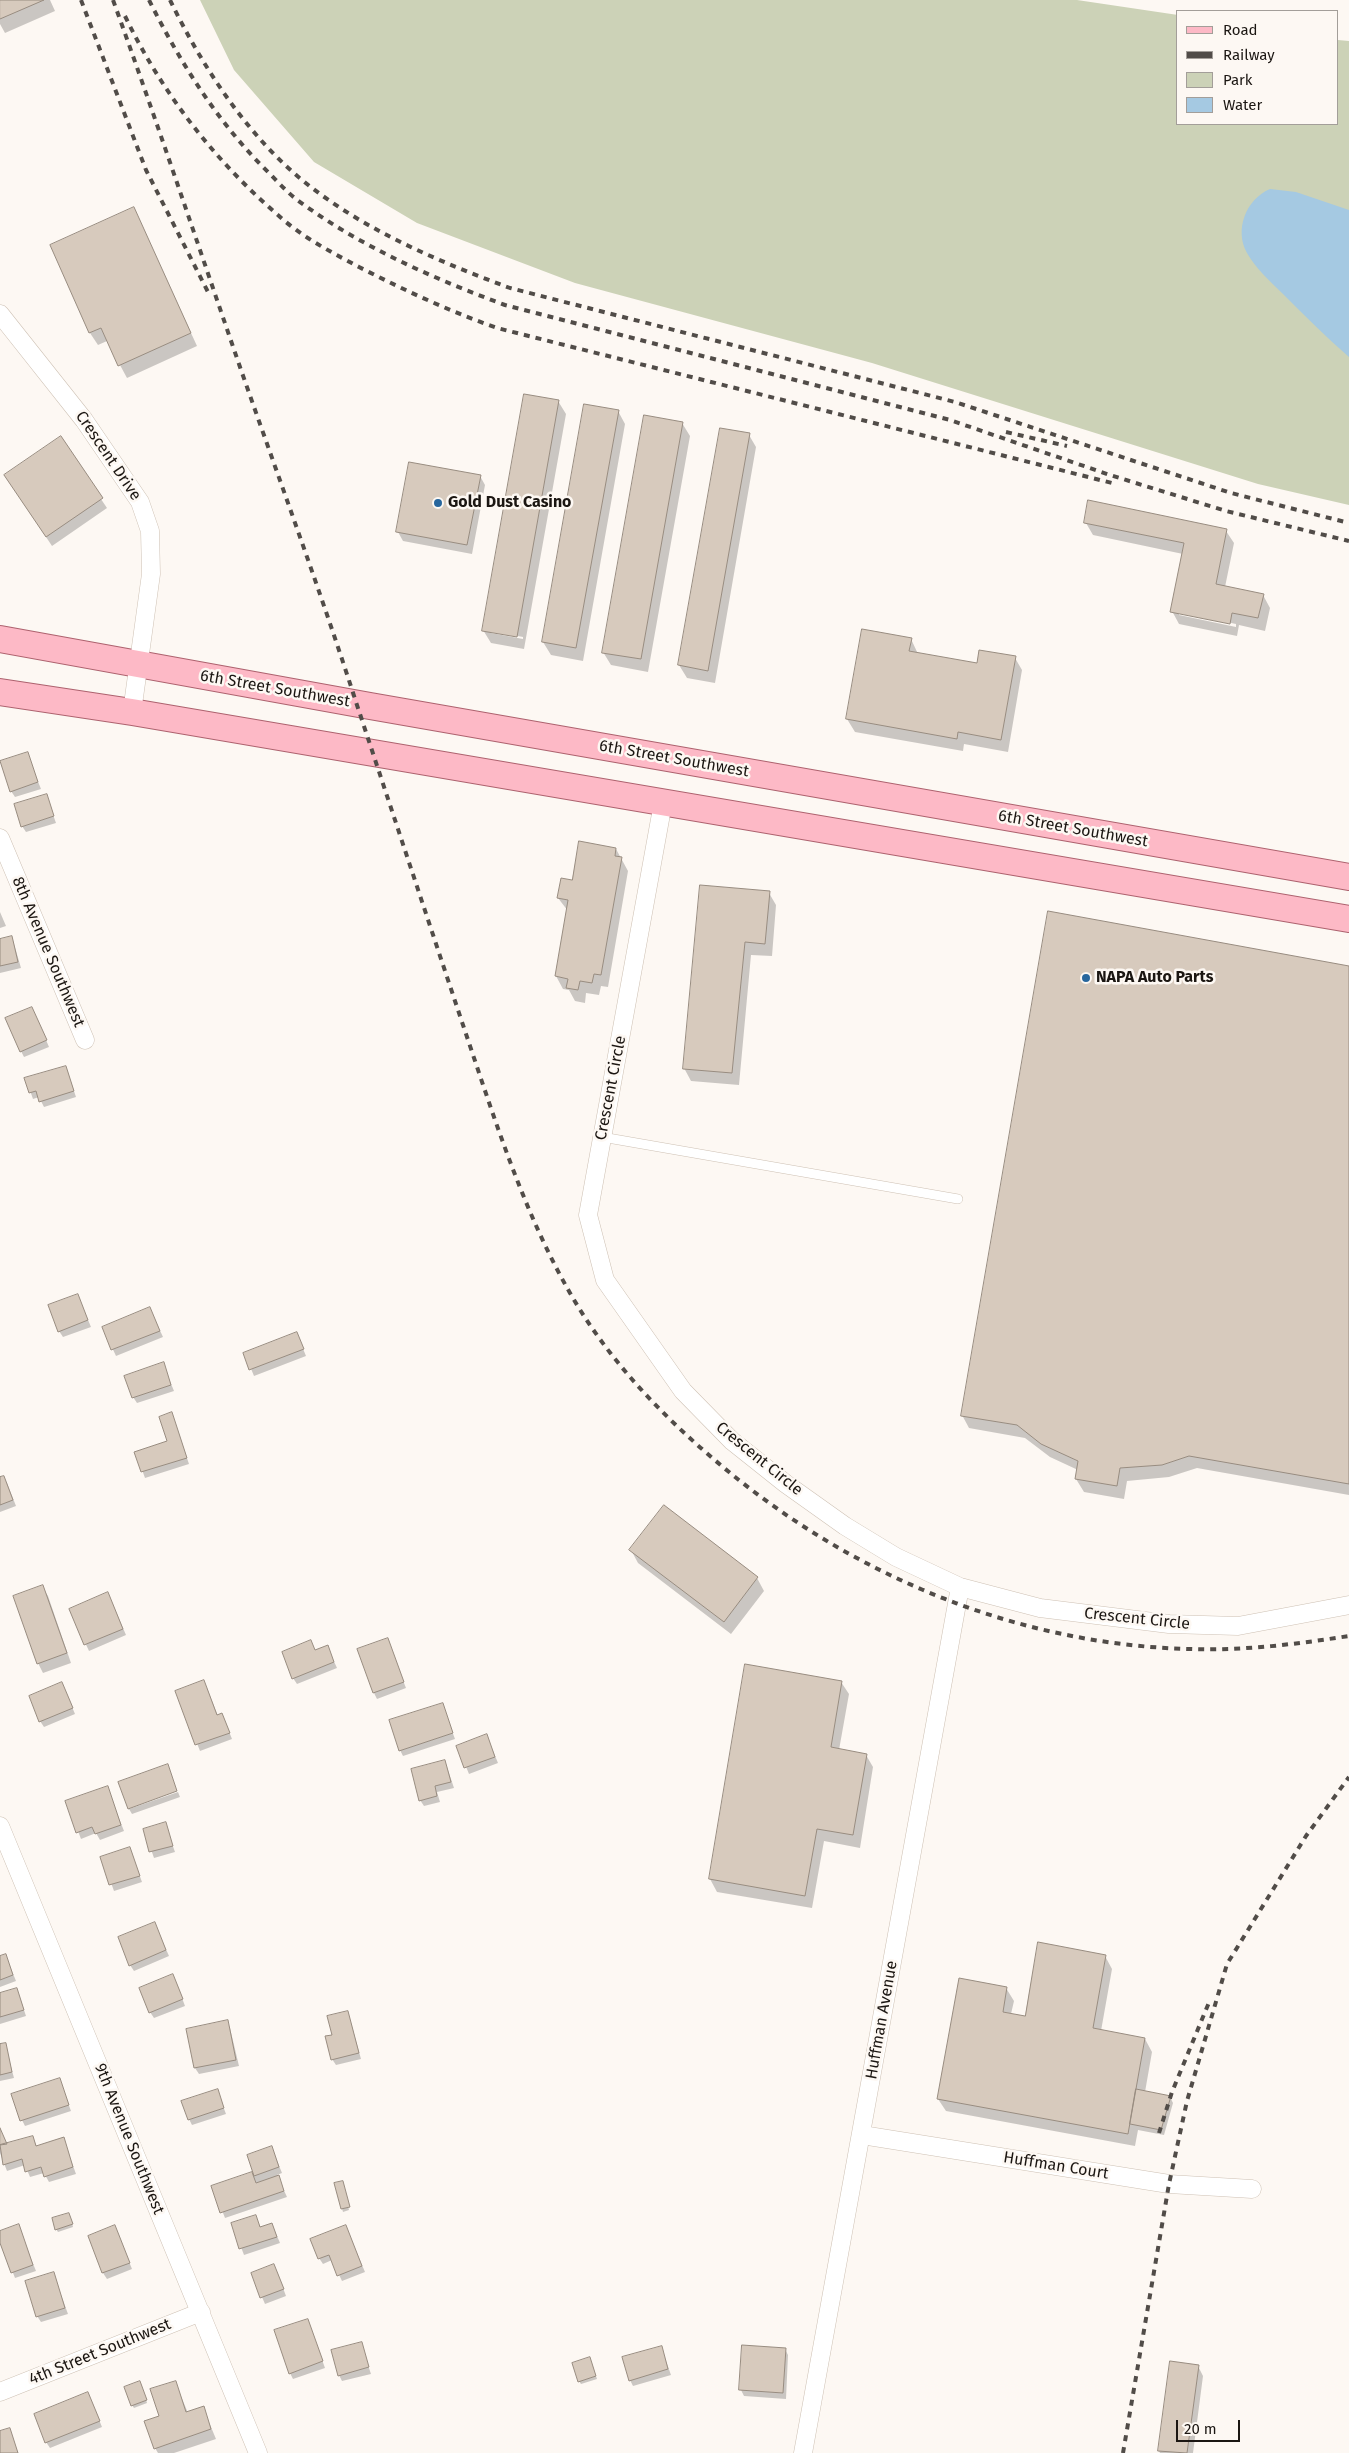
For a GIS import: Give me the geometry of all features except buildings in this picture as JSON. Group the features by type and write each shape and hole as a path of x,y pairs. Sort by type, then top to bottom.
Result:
{"main road":[{"name":"6th Street Southwest","path":"0,639 387,709 1349,877"},
{"path":"0,692 132,712 1349,919"}],"street":[{"name":"Crescent Drive","path":"0,314 84,420 140,502 150,531 151,574 132,712"},
{"name":"Crescent Circle","path":"663,803 588,1215 606,1280 683,1391 732,1441 808,1500 896,1557 960,1587 1040,1608 1168,1624 1238,1626 1349,1605"},
{"name":"8th Avenue Southwest","path":"0,838 85,1040"},
{"name":"Huffman Avenue","path":"803,2453 960,1587"},
{"name":"9th Avenue Southwest","path":"0,1826 258,2453"},
{"name":"Huffman Court","path":"862,2135 1169,2184 1252,2189"},
{"name":"4th Street Southwest","path":"0,2392 200,2312"}],"lane":[{"path":"602,1137 958,1199"}],"green space":[{"path":"200,0 1077,0 1176,15 1176,125 1339,125 1339,40 1349,41 1349,505 1258,484 872,363 575,283 417,223 314,162 234,70"}],"water":[{"path":"1270,189 1296,192 1349,210 1349,357 1268,279 1247,253 1242,235 1242,225 1245,216 1254,200"}],"railway":[{"path":"81,0 146,170 209,294"},
{"path":"113,0 328,618 498,1129 524,1197 553,1262 586,1319 603,1343 641,1390 706,1453 779,1510 832,1544 887,1574 944,1599 1004,1619 1065,1635 1127,1645 1190,1649 1230,1649 1290,1644 1349,1636"},
{"path":"149,0 174,47 202,92 233,134 282,187 296,199 345,232 423,272 505,305 950,420 1110,475 1226,511 1349,541"},
{"path":"170,0 212,76 246,123 265,145 307,184 330,201 379,231 431,256 510,288 955,402 1231,493 1349,523"},
{"path":"125,16 156,72 173,98 211,148 255,194 288,224 327,250 410,292 497,328 1112,483"},
{"path":"1006,432 1067,446"},
{"path":"1123,2453 1169,2184 1187,2101 1227,1964 1306,1836 1349,1777"},
{"path":"1159,2133 1172,2092 1210,2000"}],"place":[{"name":"Gold Dust Casino","path":"438,503"},
{"name":"NAPA Auto Parts","path":"1086,978"}]}
